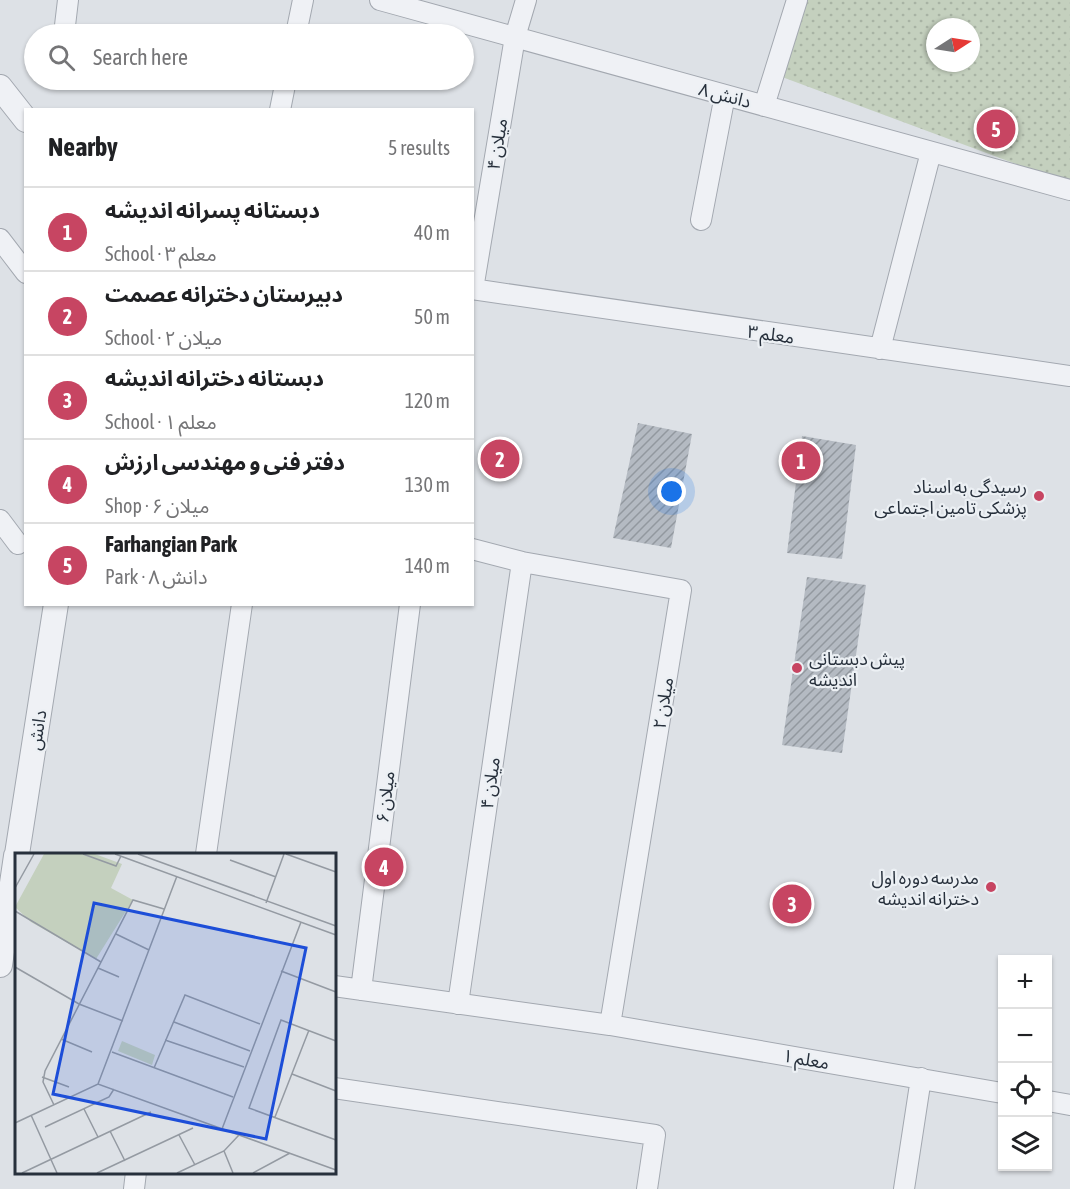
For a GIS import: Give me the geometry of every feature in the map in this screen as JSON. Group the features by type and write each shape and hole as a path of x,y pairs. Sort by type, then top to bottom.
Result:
{"street":[{"path":"65,24 68,0"},
{"path":"298,24 303,0"},
{"name":"دانش ۸","path":"380,0 468,24"},
{"name":"میلان ۴","path":"474,284 515,37 526,0"},
{"path":"764,106 797,0"},
{"name":"دانش ۸","path":"474,26 1070,190"},
{"path":"0,87 24,117"},
{"path":"280,108 284,90"},
{"path":"701,220 725,95"},
{"path":"880,350 931,152"},
{"path":"0,238 24,270"},
{"name":"معلم ۳","path":"474,290 1070,376"},
{"path":"0,520 18,544"},
{"name":"میلان ۲","path":"474,550 522,562 681,590 610,1025"},
{"name":"میلان ۴","path":"458,1004 522,562"},
{"name":"دانش","path":"17,853 56,606"},
{"path":"206,853 242,606"},
{"name":"میلان ۶","path":"361,990 410,606"},
{"name":"دانش","path":"0,965 10,942 15,881"},
{"name":"معلم ۱","path":"336,986 610,1025 998,1092"},
{"path":"904,1189 921,1078"},
{"path":"336,1088 655,1135 648,1189"},
{"path":"1052,1102 1070,1105"},
{"path":"134,1189 136,1174"}],"green space":[{"path":"797,0 1070,0 1070,184 774,74"}],"building":[{"path":"638,423 692,434 671,548 613,538"},
{"path":"802,436 856,445 842,559 787,553"},
{"path":"807,577 866,585 842,753 782,745"}],"place":[{"name":"Farhangian Park","path":"996,129"},
{"name":"دبیرستان دخترانه عصمت","path":"500,459"},
{"name":"دبستانه پسرانه اندیشه","path":"801,461"},
{"name":"رسیدگی به اسناد پزشکی تامین اجتماعی","path":"1039,496"},
{"name":"پیش دبستانی اندیشه","path":"797,668"},
{"name":"دفتر فنی و مهندسی ارزش","path":"384,867"},
{"name":"مدرسه دوره اول دخترانه اندیشه","path":"991,887"},
{"name":"دبستانه دخترانه اندیشه","path":"792,904"}]}
